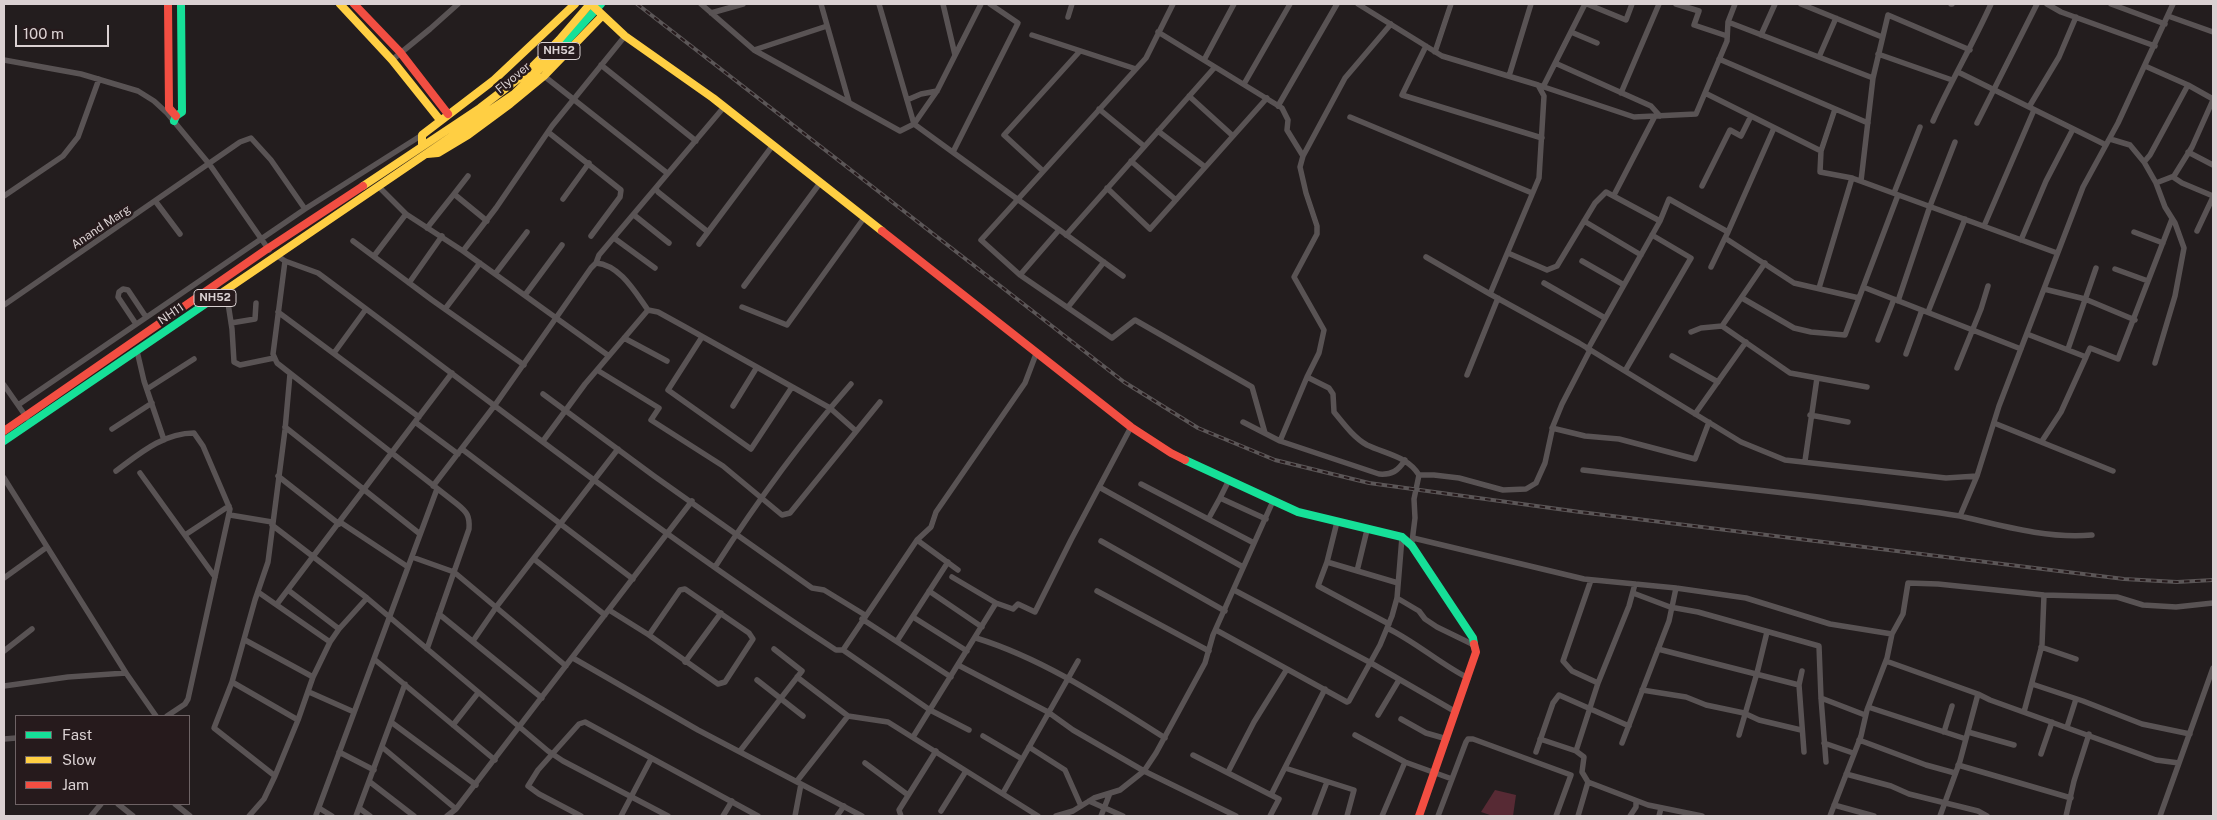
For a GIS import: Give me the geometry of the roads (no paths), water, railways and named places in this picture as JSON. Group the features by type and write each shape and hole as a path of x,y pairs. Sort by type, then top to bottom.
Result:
{"main road":[{"path":"168,4 169,108 175,118 182,112 181,4"},
{"path":"340,4 392,60 440,120"},
{"path":"355,4 400,52 448,114"},
{"path":"422,146 422,136 440,120 494,80 575,4"},
{"path":"590,4 626,36 724,107 1131,427 1171,453 1298,512 1402,537 1412,542 1473,638 1476,652 1419,816"},
{"name":"Flyover","path":"422,146 507,88 527,72 559,40 590,4"},
{"name":"Flyover","path":"425,154 514,94 565,45 601,4"},
{"path":"425,154 438,153 468,135 510,104 544,76 602,16"},
{"name":"NH52","path":"4,431 28,420 267,249 422,146"},
{"name":"NH11","path":"4,441 28,420 137,352 425,154"}],"street":[{"path":"348,11 355,4"},
{"path":"392,60 458,4"},
{"path":"701,4 754,50 900,130 914,124 937,92 981,4"},
{"path":"711,13 743,4"},
{"path":"821,4 849,102"},
{"path":"879,4 914,124 1123,276"},
{"path":"943,4 955,55"},
{"path":"953,152 1018,24 990,4"},
{"path":"1068,17 1072,4"},
{"path":"1173,4 1146,58 981,240 1020,275 1112,338 1135,320 1252,387 1265,433"},
{"path":"1204,60 1234,4"},
{"path":"1244,84 1290,4"},
{"path":"1278,106 1337,4"},
{"path":"1435,52 1451,4"},
{"path":"1509,76 1530,4"},
{"path":"1540,86 1555,63 1586,4 1626,20 1632,4"},
{"path":"1621,93 1659,4"},
{"path":"1676,4 1699,11 1694,25 1727,36"},
{"path":"1362,5 1442,56 1634,117 1696,114 1719,60 1727,36 1728,22 1735,4"},
{"path":"1761,35 1775,4"},
{"path":"1801,4 1882,37"},
{"path":"1933,121 1952,80 1970,50 1991,4"},
{"path":"1977,123 2037,4"},
{"path":"2047,4 2076,18 2155,46"},
{"path":"2061,12 2064,4"},
{"path":"2111,4 2165,24"},
{"path":"1960,516 1977,476 2021,349 2083,187 2110,138 2155,46 2173,4"},
{"path":"1861,181 1873,78 1888,15 1970,50"},
{"path":"2168,16 2213,32"},
{"path":"1819,57 1836,18"},
{"path":"1984,226 2032,108 2059,57 2076,18"},
{"path":"1728,22 1873,78"},
{"path":"1280,441 1318,353 1324,330 1294,277 1316,234 1317,226 1300,167 1303,156 1345,78 1391,24"},
{"path":"754,50 827,26"},
{"path":"1158,32 1278,106 1286,113 1288,120 1287,130 1303,156"},
{"path":"1571,32 1597,43"},
{"path":"1032,35 1136,69"},
{"path":"463,251 487,221 548,132 626,36"},
{"path":"1426,46 1402,95 1542,138"},
{"path":"1044,171 1004,135 1080,51"},
{"path":"1878,54 1952,80"},
{"path":"4,60 98,79 138,91 154,101 175,118 210,165 267,249 285,261 318,273 668,533 836,650 843,650 930,710 969,730"},
{"path":"1719,60 1868,123"},
{"path":"1555,63 1651,106 1658,116"},
{"path":"601,65 696,141"},
{"path":"2145,66 2188,85 2213,100 2188,152 2172,177 2156,184"},
{"path":"1066,235 1215,67"},
{"path":"1958,72 2106,145"},
{"path":"544,76 667,173"},
{"path":"4,196 63,156 78,137 98,79"},
{"path":"2144,162 2150,155 2188,85"},
{"path":"1490,294 1538,178 1544,96 1540,86"},
{"path":"907,100 921,94 937,92"},
{"path":"1705,93 1821,151"},
{"path":"1189,96 1232,136"},
{"path":"1107,188 1150,229 1266,98"},
{"path":"316,815 412,557 435,488 596,263 599,255 724,107"},
{"path":"1099,109 1144,146"},
{"path":"1834,109 1821,151 1820,172 1861,181 2057,253"},
{"path":"1614,195 1658,116"},
{"path":"1702,186 1730,130 1741,136 1752,116"},
{"path":"1350,117 1532,193"},
{"path":"1742,298 1794,328 1811,332 1845,335 1920,127"},
{"path":"1711,267 1774,128"},
{"path":"2022,240 2046,181 2073,129"},
{"path":"1158,131 1205,167"},
{"path":"548,132 621,190 620,197 591,236"},
{"path":"18,405 305,209 422,136"},
{"name":"Anand Marg","path":"4,305 210,165 240,142 251,138 271,160 305,209"},
{"path":"2110,138 2130,145 2144,162 2156,184 2164,207 2172,219 2184,248 2175,296 2155,362"},
{"path":"1878,340 1896,300 1955,142"},
{"path":"699,244 773,145"},
{"path":"2188,152 2213,165"},
{"path":"1131,161 1176,200"},
{"path":"563,199 589,163"},
{"path":"427,228 468,176"},
{"path":"2172,177 2213,196 2197,231"},
{"path":"1819,288 1852,178"},
{"path":"744,286 820,182"},
{"path":"378,187 406,214 442,236 608,356"},
{"path":"656,188 658,192 708,232"},
{"path":"1508,253 1547,270 1557,266 1584,221 1606,192 1660,222"},
{"path":"454,194 487,221"},
{"path":"1419,475 1434,474 1459,478 1503,490 1526,490 1536,482 1542,470 1552,428 1562,404 1605,318 1660,222 1669,200 1726,235 1794,283 1859,298"},
{"path":"156,202 180,234"},
{"path":"374,256 406,214"},
{"path":"634,215 669,243"},
{"path":"742,307 788,325 864,218"},
{"path":"1906,354 1965,219"},
{"path":"2042,441 2062,412 2090,348 2118,359 2135,320 2172,219"},
{"path":"1584,221 1641,255"},
{"path":"1020,275 1059,230"},
{"path":"495,274 527,232"},
{"path":"2134,232 2163,243"},
{"path":"1625,371 1691,258 1652,235"},
{"path":"409,283 442,236"},
{"path":"614,238 655,268"},
{"path":"353,241 524,365"},
{"path":"525,295 562,245"},
{"path":"1426,257 1625,371 1741,442 1785,460 1946,478 1977,476"},
{"path":"285,261 274,358 290,374 468,513 470,518 469,529 427,649"},
{"path":"1582,261 1624,284"},
{"path":"1068,307 1104,262"},
{"path":"445,309 480,263"},
{"path":"596,263 605,264 630,283 648,310 658,312 830,408 856,431"},
{"path":"1722,326 1765,263"},
{"path":"2068,349 2096,268"},
{"path":"2115,269 2148,281"},
{"path":"1544,283 1605,318"},
{"path":"1957,368 1973,330 1988,286"},
{"path":"1863,287 2021,349"},
{"path":"136,324 118,296 119,292 123,289 128,290 146,317"},
{"path":"2044,289 2085,299 2135,320"},
{"path":"226,290 234,362 236,364 274,358"},
{"path":"1467,375 1498,298"},
{"path":"231,323 255,319 256,303"},
{"path":"334,353 366,309"},
{"path":"543,441 608,356 648,310"},
{"path":"278,312 334,353 460,452 561,524 633,579"},
{"path":"1691,332 1702,328 1722,326 1790,373 1867,387"},
{"path":"2027,334 2086,357"},
{"path":"702,337 668,390 751,449 792,387"},
{"path":"624,338 667,361"},
{"path":"1695,414 1746,342"},
{"path":"137,352 164,440"},
{"path":"843,650 917,540 930,527 936,512 1025,383 1036,354"},
{"path":"1672,356 1718,382"},
{"path":"147,389 194,359"},
{"path":"733,406 757,367"},
{"path":"597,370 659,408 651,420 723,466 782,515 790,513 880,402"},
{"path":"277,604 452,373"},
{"path":"274,776 214,728 232,682 268,562 290,374"},
{"path":"1307,377 1329,388 1334,394 1334,412 1365,444 1405,460 1413,466 1419,475 1414,499 1415,518 1412,542 1591,580 1676,588 1746,598 1830,624 1892,634"},
{"path":"1805,461 1810,415 1817,378"},
{"path":"715,567 762,497 830,408 851,384"},
{"path":"4,385 28,420"},
{"path":"543,394 812,588 824,590 951,677"},
{"path":"112,429 152,403"},
{"path":"1810,415 1848,422"},
{"path":"1243,422 1280,441 1379,474 1389,474 1398,470 1405,460"},
{"path":"1552,428 1584,436 1619,439 1695,458 1708,422"},
{"path":"1994,423 2114,471"},
{"path":"285,427 366,489 420,534"},
{"path":"952,577 996,604 1013,609 1018,604 1035,612 1131,427"},
{"path":"116,471 154,444 183,433 194,433 203,446 229,506 230,515 188,699 185,704 168,715"},
{"path":"473,642 497,606 618,449"},
{"path":"1583,470 1670,482 1834,497 1960,516 2031,532 2069,537 2092,535"},
{"path":"140,473 216,577"},
{"path":"278,476 340,523 408,567"},
{"path":"4,478 126,673 155,715"},
{"path":"1210,516 1229,480"},
{"path":"1141,484 1254,543"},
{"path":"1099,487 1243,567"},
{"path":"1220,498 1266,519"},
{"path":"447,816 476,785 692,501"},
{"path":"1056,816 1073,811 1090,801 1120,790 1144,771 1205,663 1216,630 1274,501"},
{"path":"185,534 229,506"},
{"path":"230,515 272,524 390,616 519,728 552,754 631,798 668,816"},
{"path":"1337,522 1327,562 1318,586 1388,626 1422,651 1468,678"},
{"path":"1357,571 1367,530"},
{"path":"1216,630 1325,689 1343,701 1350,701 1388,626 1398,598 1402,537"},
{"path":"917,540 958,570"},
{"path":"1101,541 1225,611"},
{"path":"4,578 47,547"},
{"path":"412,557 454,572 497,606 566,666"},
{"path":"534,559 607,613 649,635 715,683 721,685 725,682 753,639 749,633 682,589 649,635"},
{"path":"896,641 948,562"},
{"path":"1327,562 1398,583"},
{"path":"1591,580 1563,661 1572,671 1598,683"},
{"path":"1830,816 1886,661 1892,634 1903,614 1908,583 1938,584 2044,595 2117,598 2143,604 2176,607 2213,603"},
{"path":"1576,751 1598,683 1635,584"},
{"path":"1622,743 1673,607 1676,588"},
{"path":"288,590 339,629"},
{"path":"1234,590 1370,663 1456,712"},
{"path":"930,591 982,627"},
{"path":"1097,591 1209,651"},
{"path":"258,592 330,642"},
{"path":"1633,593 1673,607 1819,646 1826,762"},
{"path":"2024,712 2041,647 2044,595"},
{"path":"249,816 264,799 298,720 313,677 330,642 367,598"},
{"path":"1398,598 1419,611 1437,627 1474,645"},
{"path":"913,736 996,604"},
{"path":"439,614 542,698"},
{"path":"685,662 721,614"},
{"path":"913,617 967,651"},
{"path":"4,650 32,629"},
{"path":"1739,735 1767,632"},
{"path":"976,638 1024,656 1121,709 1164,738"},
{"path":"245,640 313,677"},
{"path":"2041,647 2076,659"},
{"path":"740,750 802,671 774,649"},
{"path":"1658,649 1799,685"},
{"path":"573,658 661,710 862,816"},
{"path":"374,659 495,760"},
{"path":"1003,793 1078,661"},
{"path":"1886,661 2156,760 2179,763"},
{"path":"958,665 1048,712 1073,730 1144,771 1236,816"},
{"path":"2160,816 2213,668"},
{"path":"1228,772 1254,722 1286,669"},
{"path":"1802,670 1799,685 1804,752"},
{"path":"4,686 68,677 126,673"},
{"path":"797,678 848,716 888,722 1038,816"},
{"path":"757,680 803,716"},
{"path":"1378,714 1399,680"},
{"path":"232,682 298,720"},
{"path":"356,816 406,684"},
{"path":"2032,684 2142,724 2190,734"},
{"path":"1271,795 1325,689"},
{"path":"1642,690 1686,698 1744,713 1759,720 1801,730"},
{"path":"309,692 354,712"},
{"path":"453,725 478,693"},
{"path":"1940,816 1958,765 1978,694"},
{"path":"1536,752 1553,703 1559,695 1629,726"},
{"path":"1821,698 1865,715"},
{"path":"2067,726 2076,699"},
{"path":"1944,732 1952,706"},
{"path":"1868,707 1966,739"},
{"path":"795,816 799,783 848,716"},
{"path":"1401,719 1426,733 1447,739"},
{"path":"391,722 476,785"},
{"path":"581,816 539,794 528,786 531,779 552,754 579,724 585,722 651,759 695,780 758,816"},
{"path":"2041,754 2052,722"},
{"path":"1968,732 2014,745"},
{"path":"2066,816 2074,781 2089,734"},
{"path":"1355,735 1405,762 1452,779"},
{"path":"983,736 1022,759"},
{"path":"1438,816 1468,739 1473,739 1571,775 1556,816"},
{"path":"1540,739 1576,751 1584,757 1582,772 1588,782 1636,801 1702,816"},
{"path":"1859,740 1926,765 1955,772"},
{"path":"1824,743 1853,754"},
{"path":"382,747 456,808"},
{"path":"1029,747 1065,770 1081,806"},
{"path":"901,816 899,810 936,751"},
{"path":"339,752 374,770"},
{"path":"1193,755 1279,799 1270,816"},
{"path":"621,816 651,759"},
{"path":"1382,816 1405,762"},
{"path":"864,763 908,794"},
{"path":"1958,765 2071,798"},
{"path":"1285,768 1354,790 1347,816"},
{"path":"941,811 966,771"},
{"path":"1846,774 1978,811 1987,816"},
{"path":"370,782 414,816"},
{"path":"1314,816 1327,782"},
{"path":"1578,816 1588,782"},
{"path":"1101,816 1106,809 1110,793"},
{"path":"723,816 732,801"},
{"path":"1090,801 1123,816"},
{"path":"1630,816 1636,807 1636,801"},
{"path":"91,816 100,805"},
{"path":"119,805 133,816"},
{"path":"176,805 190,816"},
{"path":"1834,805 1874,816"},
{"path":"837,816 844,806"},
{"path":"319,808 332,816"},
{"path":"359,808 370,816"},
{"path":"1659,816 1661,808"}],"railway":[{"path":"637,4 1124,382 1198,428 1275,460 1369,483 1580,512 2124,579 2177,582 2213,580"}]}
